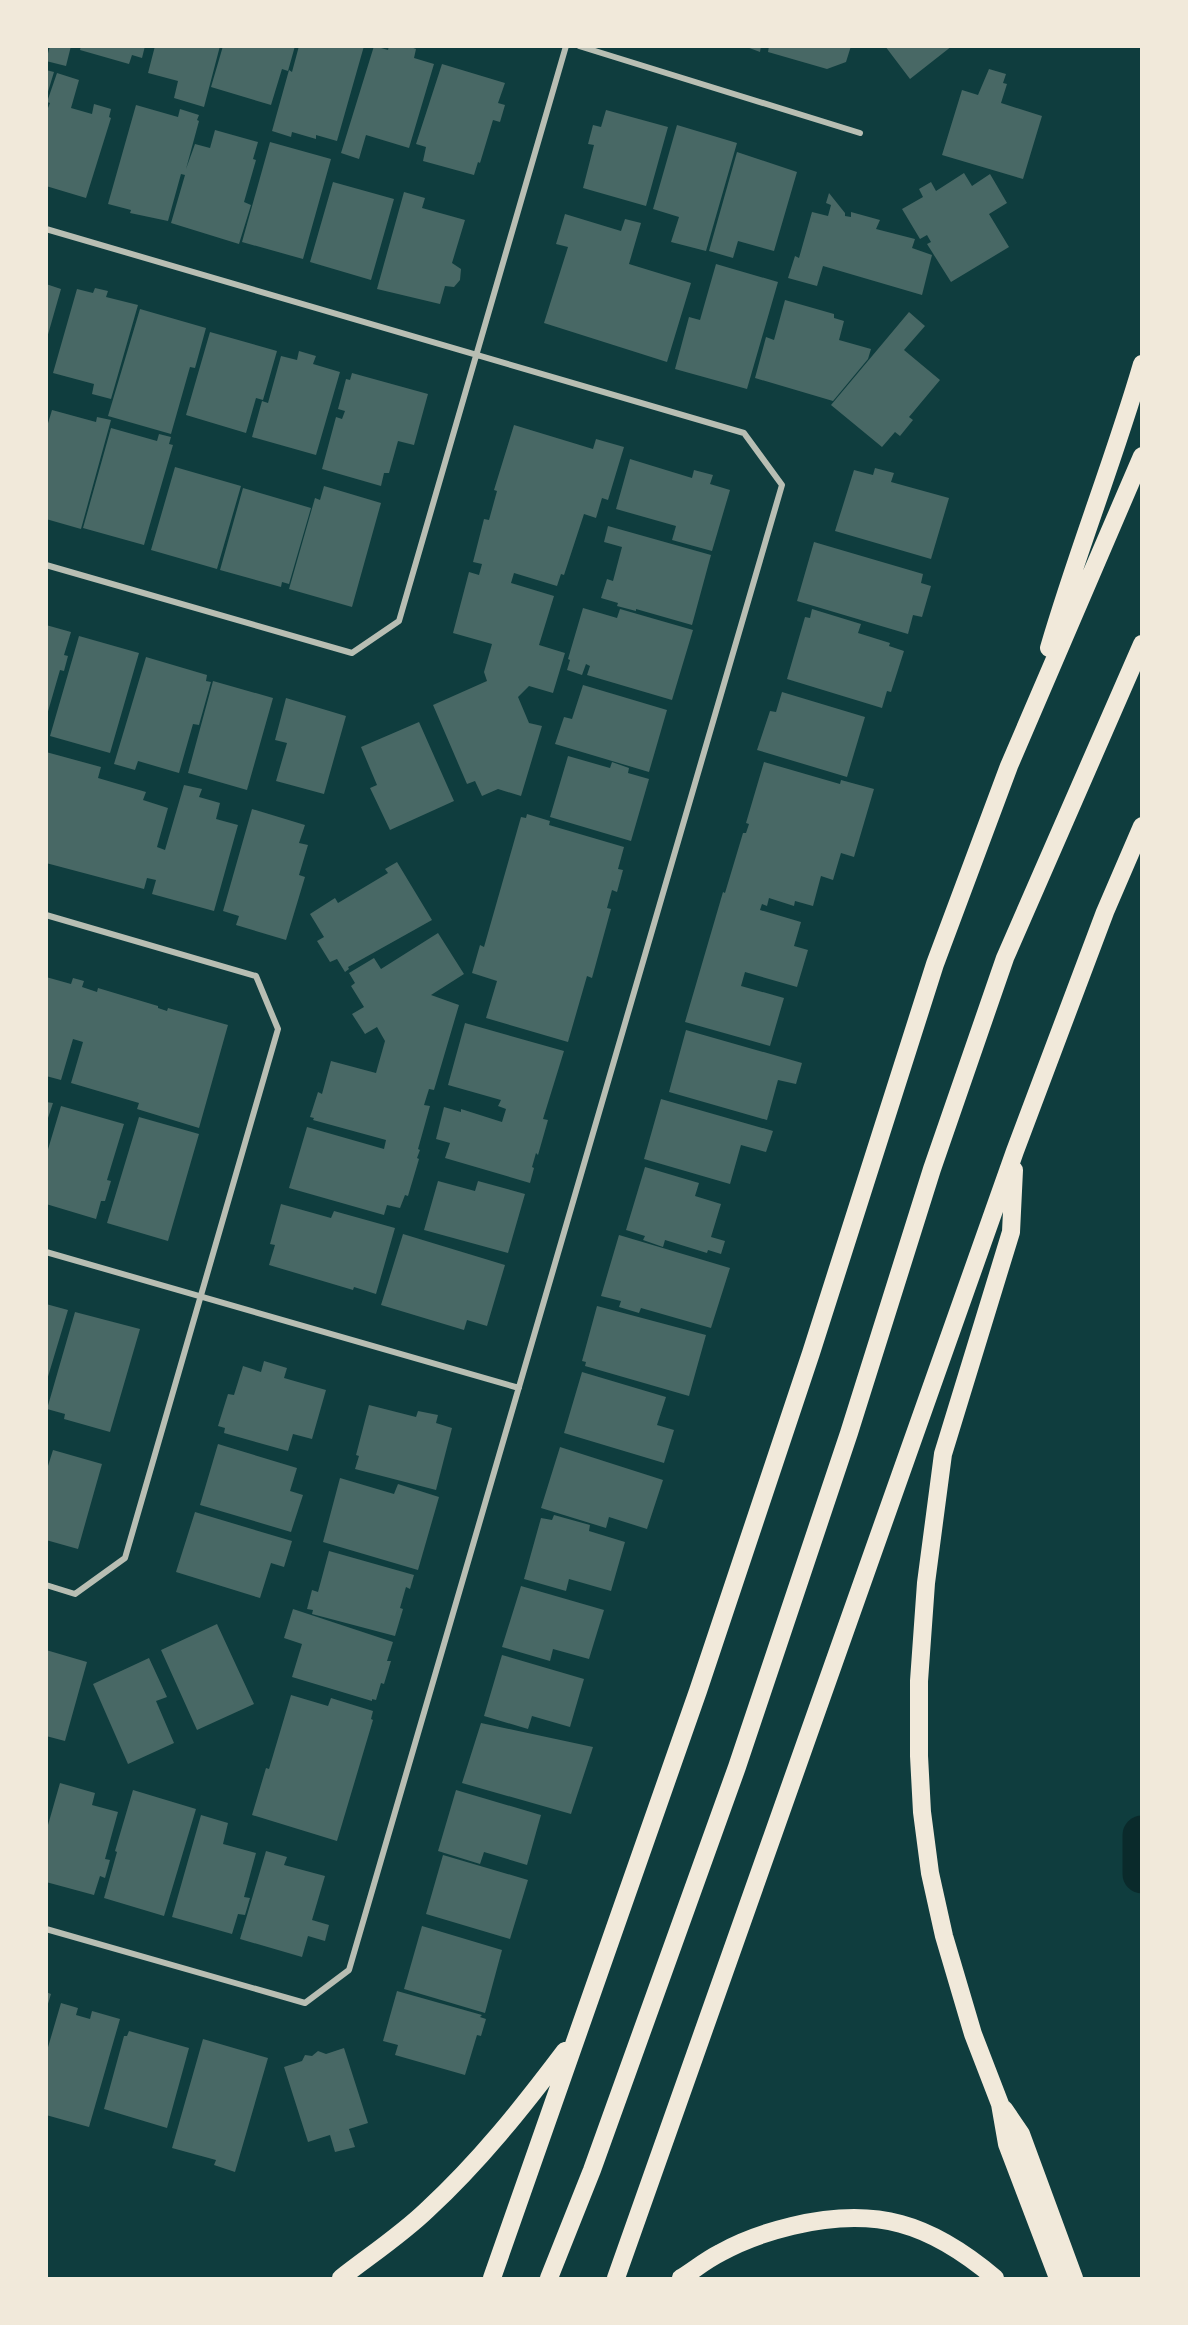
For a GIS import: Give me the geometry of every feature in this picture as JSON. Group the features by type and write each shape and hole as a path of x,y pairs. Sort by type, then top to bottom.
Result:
{"highway":[{"path":"1029,720 1066,588 1124,425 1142,364"},
{"path":"492,2278 698,1691 807,1364 935,964 1009,765 1142,456"},
{"path":"549,2278 592,2170 736,1767 849,1433 932,1169 1005,958 1142,644"},
{"path":"616,2278 1015,1151 1105,912 1142,826"},
{"path":"1015,1151 1011,1232 943,1454 926,1583 919,1681 922,1812 930,1873 944,1936 973,2034 1000,2104 1007,2144 1058,2278"},
{"path":"341,2278 426,2212 476,2162 523,2107 575,2038"},
{"path":"1000,2104 1021,2134 1074,2278"},
{"path":"681,2278 719,2253 761,2234 820,2220 867,2217 909,2226 929,2234 958,2250 995,2278"}],"street":[{"path":"46,565 352,653 399,621 566,46"},
{"path":"579,46 860,133"},
{"path":"46,229 744,433 782,485 349,1970 305,2003 46,1929"},
{"path":"46,915 256,976 278,1029 125,1558 75,1594 46,1585"},
{"path":"46,1252 519,1388"}],"building":[{"path":"50,46 71,46 66,66 46,61"},
{"path":"81,46 145,46 142,58 132,55 129,64 80,50"},
{"path":"155,46 220,46 204,107 174,98 178,81 148,73"},
{"path":"223,46 295,46 288,71 282,69 271,105 211,87"},
{"path":"299,46 364,46 337,141 316,135 316,139 292,132 291,137 272,131 289,70 292,72"},
{"path":"374,46 388,50 389,46 408,46 416,49 414,58 434,64 409,148 366,135 359,159 341,153"},
{"path":"744,46 761,46 760,52"},
{"path":"769,46 851,46 846,62 827,69 768,52"},
{"path":"885,46 952,46 910,79"},
{"path":"442,64 505,83 498,103 505,105 500,122 493,120 474,175 423,161 426,147 416,144"},
{"path":"989,69 1006,74 1003,83 1007,84 1001,103 1042,116 1023,179 942,155 962,90 978,95"},
{"path":"46,70 54,72 47,95 46,95"},
{"path":"57,73 79,80 71,108 92,114 94,104 111,109 109,117 111,118 86,198 46,186 46,113 50,103 47,102"},
{"path":"136,105 178,117 180,109 199,115 186,169 195,144 210,148 215,130 258,142 253,159 256,160 244,202 251,205 239,244 171,223 185,175 181,174 168,221 130,213 131,210 108,204"},
{"path":"606,110 668,127 646,206 583,188 594,145 588,144 593,125 601,127"},
{"path":"677,125 737,143 706,251 671,242 679,217 653,209"},
{"path":"270,142 331,159 303,259 242,242"},
{"path":"737,152 797,172 774,251 738,241 733,258 709,251"},
{"path":"964,173 972,186 990,174 1007,203 989,214 1009,247 951,282 927,244 931,242 927,235 920,239 902,209 923,197 919,189 931,182 936,191"},
{"path":"333,182 394,199 371,280 310,262"},
{"path":"404,192 425,198 422,208 465,220 452,263 461,269 460,280 454,287 445,286 440,304 377,289"},
{"path":"829,193 845,216 851,217 851,212 880,220 876,229 915,239 912,248 932,255 922,295 823,266 817,286 788,278 795,256 799,258 812,212 828,216 831,205 826,203"},
{"path":"565,214 621,231 625,219 641,223 629,264 691,283 667,362 544,323 568,247 556,244"},
{"path":"716,264 778,282 747,389 675,369 689,317 700,320"},
{"path":"46,284 61,289 47,338 46,338"},
{"path":"95,288 108,291 106,297 138,305 111,399 92,394 94,384 53,373 77,289 93,293"},
{"path":"785,300 834,314 834,318 844,321 839,340 871,349 868,359 833,401 755,378 766,337 774,340"},
{"path":"140,309 206,328 195,368 190,367 171,434 108,416"},
{"path":"909,312 925,326 904,350 940,380 909,417 913,420 900,436 895,432 882,447 831,405"},
{"path":"210,332 277,351 263,400 256,398 246,433 186,415"},
{"path":"299,351 316,356 313,364 340,372 316,455 252,437 262,401 268,403 281,356 297,360"},
{"path":"352,373 428,394 414,445 398,441 389,473 384,473 381,486 322,469 336,417 342,419 345,411 338,409 346,379 350,380"},
{"path":"52,410 96,422 97,417 111,420 81,529 46,519 46,430"},
{"path":"514,425 593,449 596,439 624,447 608,500 602,498 596,518 584,514 564,575 561,574 557,586 514,573 511,583 554,596 539,645 565,653 553,693 529,686 518,697 529,723 542,726 521,796 498,789 482,796 475,781 467,784 433,705 487,681 484,672 492,644 453,633 469,572 479,575 482,564 473,562 484,519 489,520 497,491 494,490"},
{"path":"111,428 157,441 159,434 171,437 169,444 173,445 144,545 83,528"},
{"path":"630,459 692,478 694,470 713,475 710,484 730,490 712,551 672,540 676,526 616,509"},
{"path":"175,467 241,486 217,569 151,550"},
{"path":"875,468 894,473 891,482 949,498 931,559 835,531 854,470 873,475"},
{"path":"324,486 381,503 352,607 289,589 315,498 320,500"},
{"path":"243,488 311,508 289,584 282,582 281,587 220,570"},
{"path":"608,526 711,555 692,625 617,606 618,603 601,598 607,579 613,581 622,547 604,542"},
{"path":"814,542 923,574 921,583 931,586 922,617 913,615 908,634 797,601"},
{"path":"583,608 617,618 620,609 693,630 672,700 587,675 590,666 586,664 582,675 567,670"},
{"path":"812,609 861,624 858,633 890,643 889,646 904,651 891,692 887,691 882,708 787,679 805,617 810,618"},
{"path":"46,625 71,632 64,655 68,656 64,671 60,670 47,715"},
{"path":"79,636 139,653 110,753 50,736"},
{"path":"146,657 207,675 206,681 211,682 199,725 193,724 179,773 138,761 135,770 114,764"},
{"path":"213,681 273,698 247,790 188,773"},
{"path":"583,685 667,710 649,772 555,744 564,717 572,719"},
{"path":"782,692 865,717 847,777 757,750 770,711 776,712"},
{"path":"286,698 346,716 324,794 276,781 287,743 275,740"},
{"path":"419,722 454,801 390,830 370,788 377,785 361,747"},
{"path":"46,752 101,767 98,778 146,792 143,800 168,808 157,847 165,850 184,785 202,789 199,797 220,803 216,819 238,825 214,911 152,894 156,880 147,878 144,889 46,863"},
{"path":"568,756 610,768 612,762 629,768 628,773 649,779 631,841 550,817"},
{"path":"764,762 840,784 841,780 874,789 854,857 841,853 833,880 821,876 813,906 795,901 794,906 769,898 767,906 762,904 760,910 801,922 794,946 808,950 797,987 745,972 741,986 784,998 770,1046 685,1022 723,892 725,893 743,833 746,833 749,824 746,823"},
{"path":"252,809 305,825 299,843 308,845 299,875 305,877 286,940 236,925 239,916 223,911"},
{"path":"527,814 550,821 549,825 624,847 618,869 623,870 617,892 612,890 607,908 611,909 592,978 587,976 568,1042 486,1018 497,981 472,973 480,945 484,947 521,817 526,818"},
{"path":"397,862 432,920 348,967 349,969 345,972 337,959 330,962 317,941 324,937 310,914 335,898 338,903 388,873 385,869"},
{"path":"438,933 464,974 431,995 459,1005 434,1090 429,1089 424,1105 430,1106 418,1149 420,1150 417,1158 419,1159 408,1196 405,1195 400,1208 387,1205 384,1215 289,1188 307,1127 384,1149 386,1140 313,1120 314,1118 310,1117 318,1092 322,1094 331,1061 376,1073 385,1041 377,1027 365,1034 352,1014 364,1007 351,986 355,983 349,973 374,958 381,969"},
{"path":"46,977 71,984 73,978 84,981 82,987 97,992 98,988 158,1006 167,1011 168,1008 228,1025 199,1128 137,1109 139,1103 71,1083 83,1042 73,1039 61,1080 46,1076"},
{"path":"465,1023 564,1051 543,1119 548,1120 538,1155 536,1153 532,1167 534,1168 530,1183 445,1158 450,1143 436,1139 444,1107 461,1112 461,1109 502,1122 506,1109 498,1106 501,1100 448,1085"},
{"path":"686,1030 802,1063 796,1084 778,1080 767,1120 669,1092"},
{"path":"661,1099 773,1131 766,1152 741,1145 730,1184 644,1159"},
{"path":"46,1102 53,1103 47,1121 46,1121"},
{"path":"61,1106 124,1124 107,1180 111,1181 105,1201 101,1201 96,1219 46,1204 46,1156"},
{"path":"139,1117 199,1134 168,1241 107,1223"},
{"path":"645,1167 699,1183 695,1196 721,1204 711,1237 725,1241 721,1254 708,1250 707,1253 665,1240 663,1247 643,1240 645,1236 626,1230"},
{"path":"438,1181 475,1191 478,1181 525,1194 508,1253 424,1230"},
{"path":"281,1204 331,1218 334,1211 395,1228 376,1294 354,1287 353,1290 269,1265 275,1245 270,1244"},
{"path":"403,1234 505,1265 487,1326 467,1320 464,1330 381,1305"},
{"path":"619,1235 730,1268 711,1328 641,1308 639,1313 619,1307 621,1301 601,1296"},
{"path":"46,1304 68,1310 47,1380 46,1380"},
{"path":"597,1306 706,1335 689,1396 585,1366 586,1362 582,1361"},
{"path":"75,1312 140,1329 110,1432 64,1419 65,1414 47,1409"},
{"path":"264,1361 287,1368 284,1378 326,1390 312,1439 293,1434 288,1451 224,1433 225,1428 218,1426 228,1394 234,1395 243,1366 261,1372"},
{"path":"582,1372 666,1397 657,1425 674,1430 664,1463 564,1433"},
{"path":"369,1405 416,1417 418,1411 438,1415 436,1423 452,1428 436,1490 355,1469 359,1456 356,1455"},
{"path":"218,1444 297,1468 290,1491 303,1495 291,1532 200,1505"},
{"path":"560,1447 663,1480 647,1529 609,1517 606,1528 541,1508"},
{"path":"53,1450 102,1464 78,1549 46,1540 46,1466 48,1466"},
{"path":"340,1478 394,1494 398,1484 439,1497 418,1570 323,1542"},
{"path":"195,1512 292,1541 284,1567 271,1563 260,1598 176,1572"},
{"path":"554,1515 590,1525 589,1531 625,1542 611,1591 569,1579 566,1591 524,1579 541,1518 552,1520"},
{"path":"329,1551 414,1575 410,1589 406,1587 400,1608 403,1609 395,1636 312,1614 313,1610 307,1609 312,1590 318,1592"},
{"path":"521,1586 604,1610 589,1659 553,1649 550,1661 502,1647"},
{"path":"293,1609 393,1642 387,1661 391,1661 376,1700 372,1699 372,1701 292,1677 302,1644 284,1638"},
{"path":"217,1624 254,1704 197,1730 161,1650"},
{"path":"46,1650 87,1662 65,1741 46,1736"},
{"path":"502,1655 584,1679 570,1727 532,1716 528,1729 484,1716"},
{"path":"149,1658 167,1697 156,1701 174,1743 128,1764 93,1684"},
{"path":"291,1695 328,1706 331,1698 373,1711 371,1719 373,1720 337,1841 252,1815 266,1768 269,1769"},
{"path":"481,1723 593,1747 571,1814 462,1783"},
{"path":"60,1783 95,1793 92,1805 118,1812 105,1859 110,1860 105,1878 100,1876 94,1895 46,1882 46,1832"},
{"path":"133,1790 196,1809 164,1916 104,1898"},
{"path":"456,1790 541,1815 527,1865 484,1852 480,1864 438,1851"},
{"path":"201,1815 228,1823 223,1844 256,1853 244,1897 250,1898 245,1915 238,1914 232,1934 172,1917"},
{"path":"266,1851 287,1857 284,1865 325,1876 312,1920 329,1925 325,1941 308,1936 302,1957 240,1939"},
{"path":"443,1855 528,1880 510,1939 426,1914"},
{"path":"422,1926 502,1950 485,2013 404,1989"},
{"path":"397,1991 482,2015 480,2017 486,2019 481,2036 477,2035 465,2075 395,2055 398,2045 383,2041"},
{"path":"46,1992 51,1994 47,2007 46,2007"},
{"path":"61,2003 78,2008 76,2015 90,2019 92,2011 120,2019 89,2127 46,2115 46,2054"},
{"path":"129,2031 189,2048 167,2128 104,2109 124,2036 127,2036"},
{"path":"203,2039 268,2058 235,2172 214,2165 216,2160 172,2148"},
{"path":"344,2048 368,2123 349,2129 355,2147 335,2152 330,2135 308,2142 284,2067 302,2061 305,2055 312,2056 318,2051 326,2054"}],"waterway":[{"path":"1142,1835 1142,1874"}]}
